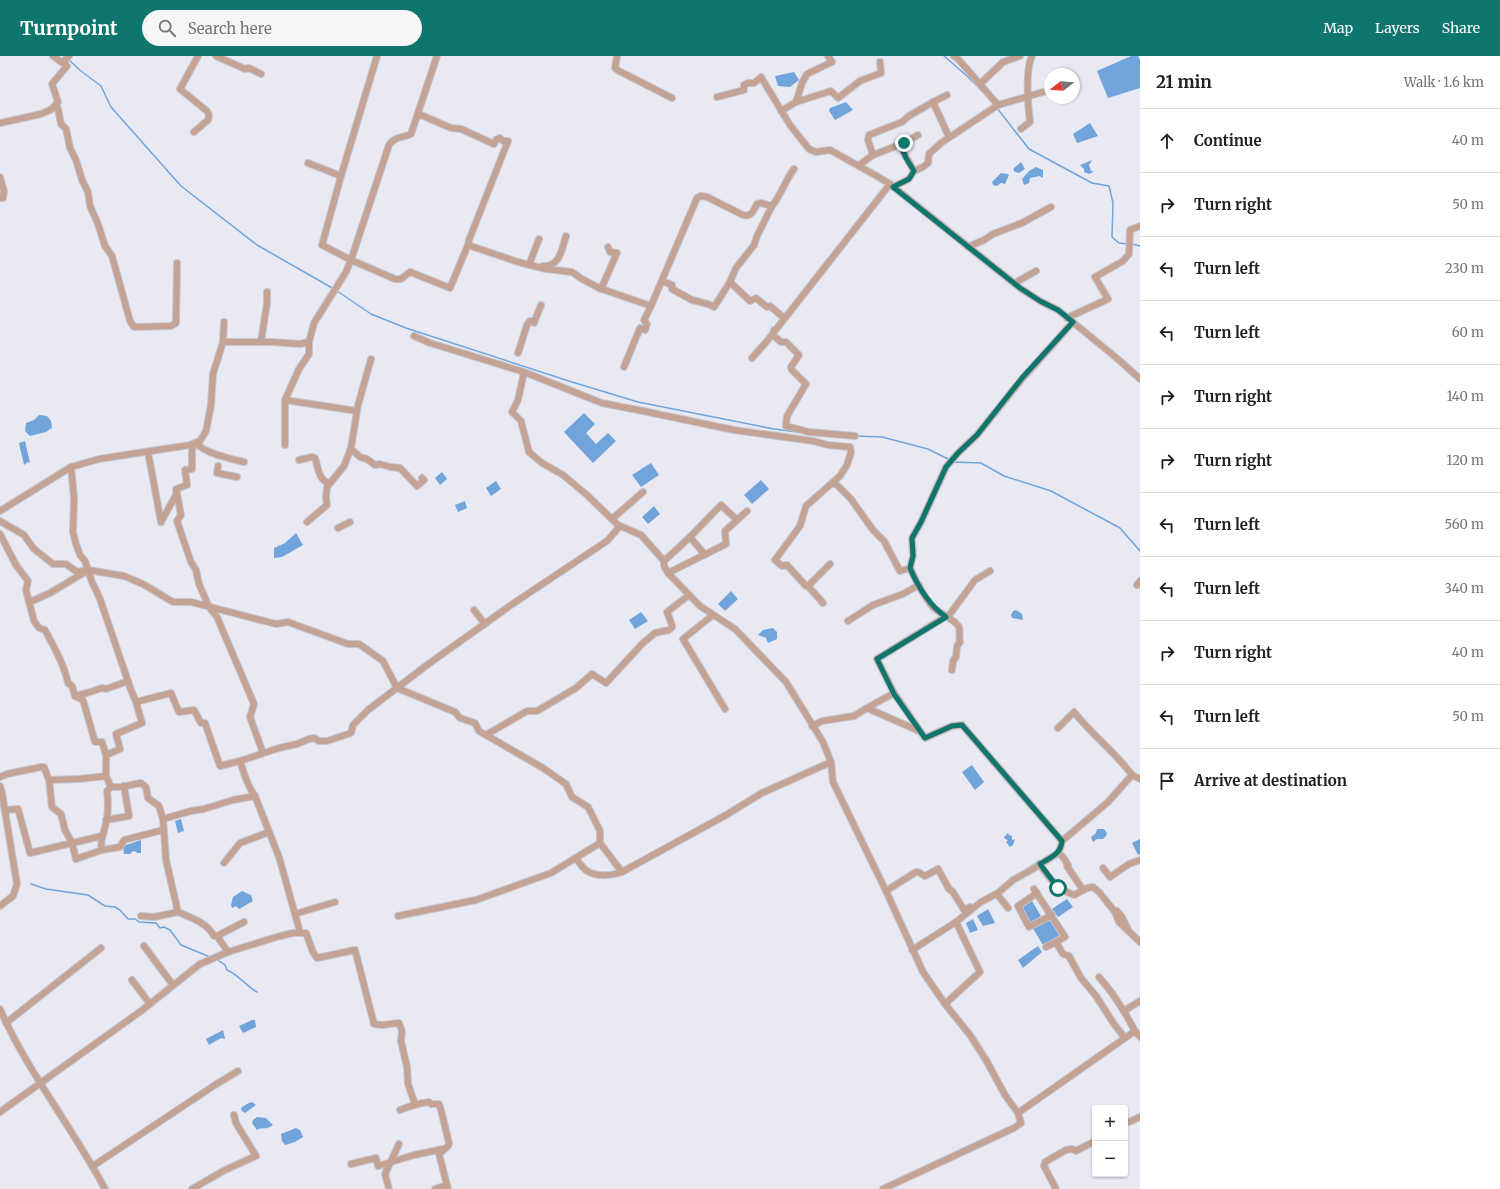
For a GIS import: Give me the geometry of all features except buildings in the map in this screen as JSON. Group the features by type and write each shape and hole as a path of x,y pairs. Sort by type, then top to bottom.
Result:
{"street":[{"path":"0,123 41,114 52,109 58,102 52,84 67,66 53,56"},
{"path":"63,62 69,56"},
{"path":"194,132 208,120 209,115 207,111 180,88 198,56"},
{"path":"216,56 245,69 250,68 261,74"},
{"path":"377,56 322,245 395,279 401,279 410,272 450,288 508,141 503,141 500,138 497,139 494,144 460,129 451,128 421,115 418,117"},
{"path":"285,445 285,400 299,369 309,354 309,342 314,323 352,260 389,145 396,138 405,137 411,134 418,117 437,56"},
{"path":"617,56 615,68 619,72 672,98"},
{"path":"796,102 802,83 808,74 832,62 828,56"},
{"path":"954,56 998,105"},
{"path":"980,84 1003,62 1020,56"},
{"path":"1021,129 1030,122 1028,75 1032,56"},
{"path":"781,111 796,102 831,91 838,98 860,81 881,73 880,62"},
{"path":"717,97 744,90 744,85 754,83 761,77 798,136 810,149 816,152 830,150 859,165 891,186 1014,283 1040,301 1058,310 1140,379"},
{"path":"874,205 891,186 909,179 914,171 928,163 929,154 949,137 998,105 1044,92"},
{"path":"873,156 868,140 869,135 902,122 933,102 947,95"},
{"path":"933,102 949,137"},
{"path":"56,104 62,124 66,129 70,148 88,192 90,206 105,246 112,256 130,321 134,327 171,326 176,323 177,263"},
{"path":"859,165 873,156 918,134"},
{"path":"900,144 914,171"},
{"path":"308,163 341,176"},
{"path":"662,281 672,285 672,289 692,300 714,307 730,282 736,268 754,245 772,206 777,200 787,178 794,169"},
{"path":"0,177 4,191 3,198 0,198"},
{"path":"752,358 891,186"},
{"path":"624,367 640,328 645,330 646,324 644,320 698,198 702,196 707,197 748,216 757,204 761,203 772,206"},
{"path":"968,247 993,234 1022,224 1051,207"},
{"path":"1067,318 1108,299 1095,277 1123,261 1129,254 1130,230 1140,226"},
{"path":"539,267 547,266 556,262 561,255 566,236"},
{"path":"529,265 539,239"},
{"path":"468,245 529,265 572,272 601,289 651,306"},
{"path":"601,289 617,253 610,252 608,247"},
{"path":"1014,283 1036,271"},
{"path":"730,282 750,301 756,298 767,307 770,306 784,318"},
{"path":"261,342 267,303 267,292"},
{"path":"518,353 527,325 530,321 534,322 541,305"},
{"path":"0,511 71,467 99,459 195,443 203,438 206,432 211,405 213,374 223,342 224,322"},
{"path":"952,670 953,661 956,657 957,646 960,642 958,635 959,629 951,618 946,617 931,605 910,568 913,556 912,538 921,522 946,467 977,435 1022,378 1073,322"},
{"path":"774,330 773,335 781,342 786,342 798,353 799,355 791,367 792,370 806,384 787,416 786,426 809,432 856,436"},
{"path":"414,336 436,345 524,372 602,403 643,410 734,430 813,441 828,445 850,447 851,452 847,465 840,476 806,506 800,526 775,560 782,566 786,565 823,603"},
{"path":"223,342 300,344 309,342"},
{"path":"307,522 327,505 327,487 344,466 351,449 363,383 371,359"},
{"path":"524,372 518,400 512,412 521,421 529,452 542,463 563,475 620,526 641,535 664,561 664,566 668,573 700,606 735,629 786,682 822,742 831,762 833,782 886,891 923,972 945,1004 970,1035 986,1060 1005,1095 1018,1113 1021,1123 1014,1128 883,1189"},
{"path":"285,400 357,411"},
{"path":"195,443 200,448 224,457 244,462"},
{"path":"195,443 192,451 192,469 185,470 187,485 176,489 181,515 177,521 191,562 196,570 199,584 209,607 217,617 254,704 250,717 263,753"},
{"path":"351,449 360,457 367,459 375,465 380,464 403,469 417,486 424,480 422,478"},
{"path":"148,452 161,522 177,493"},
{"path":"299,460 312,457 315,458 324,481 330,483"},
{"path":"218,466 217,473 238,477"},
{"path":"71,467 74,498 73,532 80,556 85,561 100,599 142,723 116,734 120,749 106,755"},
{"path":"832,483 837,485 851,499 873,530 884,541 900,571 910,568"},
{"path":"612,519 643,492"},
{"path":"664,561 690,537 720,505 737,520"},
{"path":"668,573 726,544 725,531 747,511"},
{"path":"0,521 24,535 34,549 53,564 66,564 77,572 88,570 124,576 143,584 173,602 191,602 276,624 288,622 348,644 359,644 383,661 397,688 455,712 460,718 475,723 479,731 543,768 566,784 572,797 588,807 600,831 600,843 622,872"},
{"path":"338,528 350,522"},
{"path":"136,702 171,693 179,712 194,710 198,720 201,723 205,723 220,766 289,745 298,744 309,738 327,741 351,733 353,725 363,715 397,688 512,605 607,541 620,526"},
{"path":"0,534 16,565 28,581 26,590 34,621 39,628 45,630 65,670 68,683 72,686 75,696 83,700 95,742 102,742 106,755 106,776 111,787"},
{"path":"690,537 705,554"},
{"path":"808,586 830,564"},
{"path":"30,602 50,593 88,570"},
{"path":"990,571 975,580 953,611 946,617 877,659 894,694 925,738 952,726 962,725 1062,841"},
{"path":"848,621 873,605 903,594 919,585"},
{"path":"486,735 527,711 537,711 576,688 592,674 606,683 643,643 655,633 668,630 672,627 667,612 689,594"},
{"path":"474,610 485,624"},
{"path":"713,615 682,639 725,709"},
{"path":"75,696 102,688 106,689 128,681"},
{"path":"812,726 822,721 854,716 894,694"},
{"path":"867,708 919,731"},
{"path":"1058,728 1074,712 1095,736 1112,750 1132,775 1140,779"},
{"path":"240,761 281,863 300,932"},
{"path":"576,858 587,871 602,875 613,875 622,872 726,815 762,793 831,762"},
{"path":"0,777 44,767 49,780 52,807 61,814 65,830 72,843 76,859 102,850 120,847 124,840 163,830"},
{"path":"912,950 956,922 978,904 997,894 1012,880 1058,853 1062,841 1108,802 1132,775"},
{"path":"49,780 106,776"},
{"path":"102,850 102,836 109,806 107,792 111,787 141,783 144,784 148,798 159,806 163,819 166,860 178,912"},
{"path":"0,786 6,810 17,884 13,896 0,906"},
{"path":"106,820 129,816 124,786"},
{"path":"163,819 233,800 255,796"},
{"path":"6,810 18,809 30,853 102,836"},
{"path":"224,863 240,843 269,832"},
{"path":"398,916 476,900 551,873 600,843"},
{"path":"1058,853 1061,854 1066,860 1067,866 1083,890"},
{"path":"1103,868 1110,877 1129,864 1140,860"},
{"path":"1040,864 1058,888 1074,895 1093,887 1100,892 1112,908 1119,922 1140,942"},
{"path":"886,891 916,872 925,876 938,869 949,889 953,892 964,910 980,901 978,904"},
{"path":"1046,947 1065,937 1052,915 1035,891 1018,906 1029,927 1052,915"},
{"path":"997,894 1008,908"},
{"path":"295,914 335,902"},
{"path":"141,916 154,917 178,912 210,928 214,936 216,936 228,952"},
{"path":"216,936 244,922"},
{"path":"945,1004 980,972 956,922"},
{"path":"0,1112 150,1004 200,964 228,952 280,936 300,932 306,933 313,952 317,958 355,950 374,1024 382,1025 399,1023 402,1031 401,1041 407,1067 408,1084 415,1104 414,1105"},
{"path":"1056,942 1063,954 1068,956 1081,978 1096,996 1125,1038"},
{"path":"144,946 173,985"},
{"path":"6,1023 102,948"},
{"path":"1099,977 1112,993 1135,1031 1140,1036"},
{"path":"132,980 150,1004"},
{"path":"1125,1014 1127,1010 1140,1001"},
{"path":"0,1009 6,1023 40,1083 93,1166 105,1189"},
{"path":"1018,1113 1135,1031"},
{"path":"93,1166 238,1071"},
{"path":"400,1110 429,1102 431,1104 439,1104 449,1143 448,1146 439,1154 448,1187 435,1189"},
{"path":"192,1189 256,1156 236,1123 234,1114"},
{"path":"1128,1122 1140,1117"},
{"path":"1056,1189 1044,1166 1045,1162 1066,1150 1072,1149 1076,1151 1092,1143"},
{"path":"389,1189 385,1174 392,1162 399,1144"},
{"path":"351,1164 376,1158 378,1166 414,1155 444,1149"}],"water":[{"path":"1131,56 1138,56 1140,60 1140,88 1108,98 1097,71"},
{"path":"794,72 799,80 790,87 778,86 775,76"},
{"path":"846,102 853,110 835,120 829,111 830,108"},
{"path":"1090,123 1098,136 1077,143 1073,134"},
{"path":"1092,160 1089,165 1091,171 1093,172 1089,174 1084,172 1084,169 1080,165"},
{"path":"1021,162 1025,169 1019,173 1015,172 1013,169"},
{"path":"1036,167 1043,170 1042,178 1040,176 1030,178 1029,183 1024,185 1022,179 1029,171"},
{"path":"1001,173 1009,175 1005,184 1001,183 997,186 993,185 992,182"},
{"path":"584,413 595,424 586,433 596,444 608,433 616,441 593,463 564,432"},
{"path":"39,415 47,416 51,421 52,428 46,432 30,436 25,431 26,423 34,420"},
{"path":"25,441 30,463 28,462 24,465 19,443"},
{"path":"651,463 659,475 641,487 632,475"},
{"path":"442,472 447,479 440,485 435,478"},
{"path":"761,480 769,489 752,504 744,495"},
{"path":"496,481 501,489 491,496 486,488"},
{"path":"465,501 467,508 458,512 455,505"},
{"path":"654,506 660,514 648,524 642,517"},
{"path":"296,533 303,545 282,557 274,558 274,548 285,543"},
{"path":"731,591 738,599 725,611 718,604"},
{"path":"1016,610 1022,614 1023,620 1012,618 1011,615 1013,611"},
{"path":"641,612 648,621 635,629 629,620"},
{"path":"773,628 777,632 777,639 768,643 766,638 758,635 763,630"},
{"path":"972,765 984,782 975,790 962,772"},
{"path":"181,819 184,831 178,833 175,821"},
{"path":"1097,829 1104,829 1107,833 1103,839 1097,839 1093,842 1091,837 1096,833"},
{"path":"1008,833 1012,836 1012,840 1015,839 1013,845 1010,847 1006,842 1008,840 1004,837"},
{"path":"1140,839 1140,854 1138,855 1132,843"},
{"path":"141,840 141,853 137,853 135,851 130,854 124,854 123,846"},
{"path":"242,891 251,895 253,901 239,909 236,906 232,908 231,905 233,897"},
{"path":"1067,899 1073,907 1058,917 1052,909"},
{"path":"1032,901 1041,916 1030,923 1021,908"},
{"path":"988,909 995,923 983,926 977,916"},
{"path":"973,919 978,930 970,933 966,923"},
{"path":"1049,919 1060,935 1043,945 1032,927"},
{"path":"1038,946 1042,952 1023,968 1018,960"},
{"path":"255,1020 256,1027 243,1033 239,1026"},
{"path":"223,1030 225,1039 221,1038 209,1045 206,1039"},
{"path":"252,1102 256,1105 245,1113 242,1111 241,1108"},
{"path":"257,1117 266,1118 273,1125 268,1128 261,1128 257,1130 252,1123"},
{"path":"296,1128 300,1130 303,1137 295,1142 285,1145 282,1141 281,1134"}],"waterway":[{"path":"944,56 983,92"},
{"path":"69,60 101,86 111,107 181,186 257,245 334,289"},
{"path":"997,108 1029,149 1092,183 1109,186 1113,203 1112,237 1119,243 1128,244"},
{"path":"1132,244 1140,246"},
{"path":"337,291 371,314 406,328 572,382 638,402 774,429 797,432"},
{"path":"856,436 882,437 928,449 950,460"},
{"path":"954,462 981,463 1004,476 1051,491 1120,528 1140,551"},
{"path":"31,884 46,889 88,895 105,906 115,907 128,919 135,919 139,922 156,923 160,928 164,927 170,930 181,945 210,957"},
{"path":"216,959 225,965 227,970 257,992"}],"route":[{"path":"904,143 900,144 914,171 909,179 893,187 1020,288 1040,301 1058,310 1073,322 1022,378 977,435 946,467 921,522 912,538 913,556 910,568 931,605 946,617 877,659 894,694 925,738 952,726 962,725 1062,841 1058,853 1040,864 1058,888"}]}
